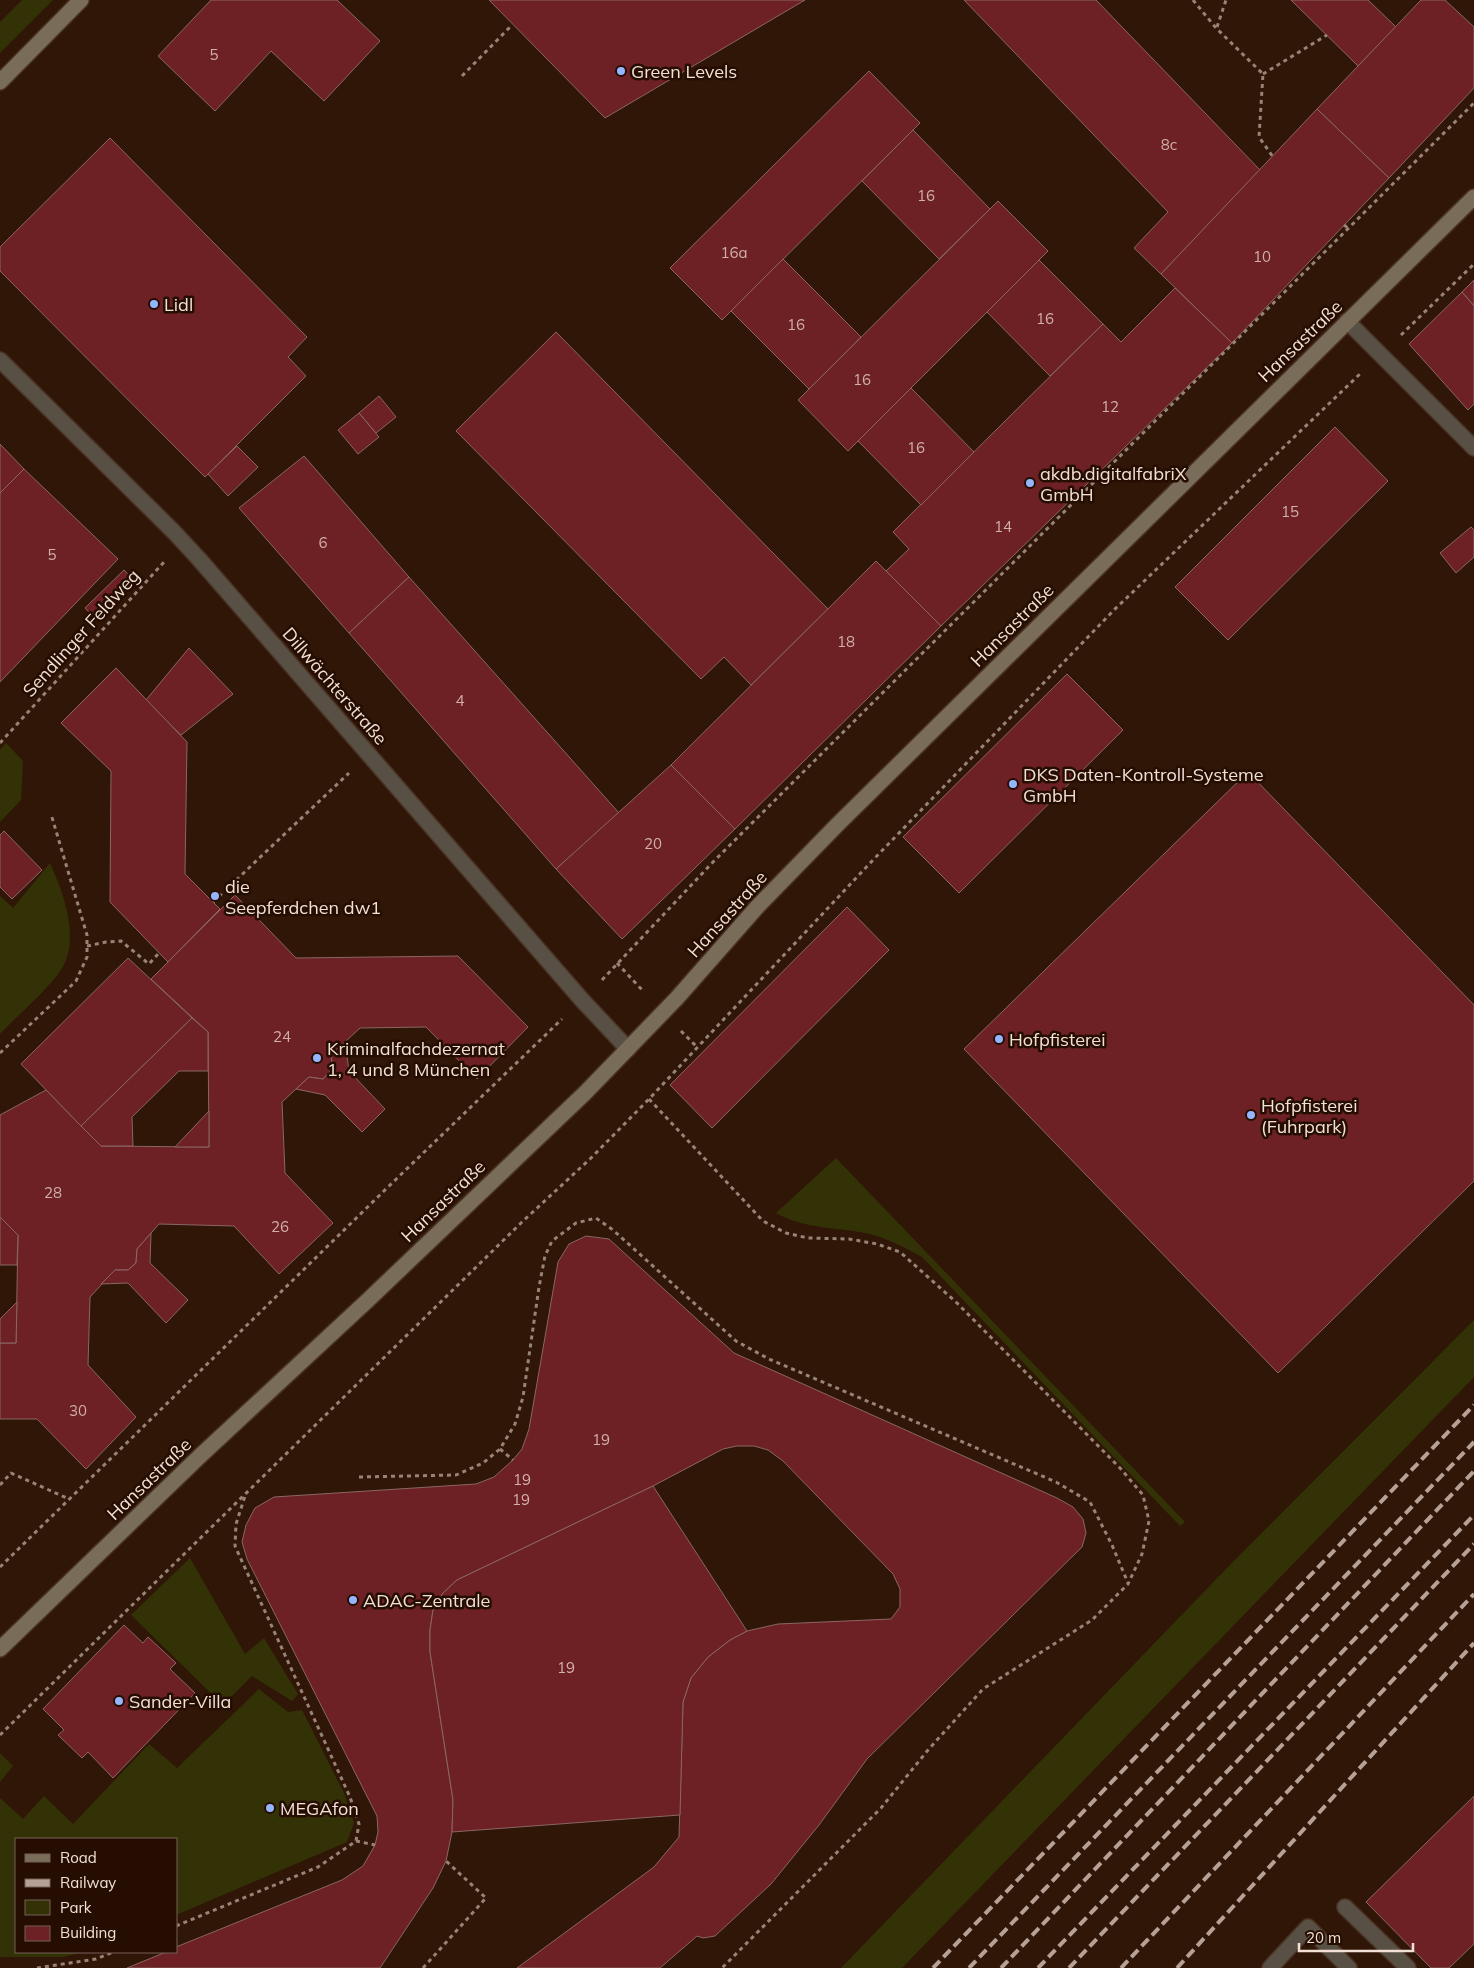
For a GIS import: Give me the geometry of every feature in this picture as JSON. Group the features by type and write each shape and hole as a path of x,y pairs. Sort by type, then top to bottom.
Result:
{"street":[{"path":"0,82 82,0"},
{"name":"Hansastraße","path":"0,1650 200,1456 367,1301 628,1050 784,879 1077,587 1474,197"},
{"path":"1347,321 1474,448"},
{"name":"Dillwächterstraße","path":"0,360 183,541 582,1000 628,1050"},
{"path":"1345,1907 1408,1968"},
{"path":"1270,1968 1308,1927 1349,1968"}],"path":[{"path":"1193,0 1216,28 1263,74 1259,137 1272,156"},
{"path":"1198,5 1199,0"},
{"path":"1216,28 1226,0"},
{"path":"462,76 512,25"},
{"path":"1263,74 1327,36"},
{"path":"0,1567 582,1000 713,862 1474,103"},
{"path":"1344,225 1348,228"},
{"path":"0,1735 508,1236 591,1158 649,1099 873,860 1114,610 1474,264"},
{"name":"Sendlinger Feldweg","path":"0,743 183,541"},
{"path":"213,902 369,754"},
{"path":"0,1054 76,981 87,957 87,935 51,814"},
{"path":"87,946 121,941 149,964 159,954"},
{"path":"649,1099 763,1221 793,1235 808,1238 849,1239 877,1244 900,1252 957,1303 1120,1468 1142,1495 1148,1522 1142,1554 1128,1584 1092,1620 983,1689 928,1750 881,1808 722,1968"},
{"path":"359,1477 456,1475 483,1463 500,1449 514,1424 523,1397 545,1256 552,1242 576,1223 596,1218 613,1230 736,1341 769,1359 1056,1482 1090,1502 1112,1545 1128,1584"},
{"path":"500,1449 513,1460"},
{"path":"0,1485 11,1473 69,1499"},
{"path":"178,1925 318,1867 356,1841 359,1824 350,1796 235,1546 236,1524 245,1496"},
{"path":"356,1841 375,1845"},
{"path":"423,1968 486,1898 446,1861"},
{"path":"37,1968 96,1959 111,1953"}],"green space":[{"path":"22,0 53,0 0,53 0,22"},
{"path":"6,743 23,761 21,800 0,822 0,750"},
{"path":"50,863 61,889 68,918 70,933 66,961 59,973 46,988 0,1034 0,896 13,908"},
{"path":"836,1158 1185,1522 1180,1526 922,1257 880,1237 808,1225 776,1213"},
{"path":"1474,1320 1474,1377 902,1968 841,1968 1225,1570"},
{"path":"190,1558 245,1654 264,1638 298,1694 292,1701 252,1676 223,1705 131,1615"},
{"path":"259,1689 288,1712 302,1710 344,1793 354,1823 347,1842 178,1914 178,1838 15,1838 15,1953 79,1953 63,1957 0,1957 0,1798 23,1819 44,1796 73,1824 149,1744 177,1768"},
{"path":"0,1753 13,1766 0,1782"}],"building":[{"path":"211,0 337,0 380,41 324,101 271,51 215,111 158,56"},
{"name":"Green Levels","path":"489,0 805,0 605,118"},
{"path":"964,0 1096,0 1260,170 1161,274 1134,248 1168,212"},
{"path":"1291,0 1368,0 1396,27 1358,66"},
{"path":"1421,0 1445,0 1474,27 1474,88 1389,178 1317,109"},
{"path":"869,71 920,123 722,320 670,268"},
{"path":"1317,109 1389,178 1232,343 1161,274"},
{"path":"913,130 990,209 939,259 862,181"},
{"name":"Lidl","path":"110,138 307,337 288,357 306,376 205,477 0,271 0,247"},
{"path":"998,201 1048,251 848,451 798,400"},
{"path":"783,259 861,337 809,389 731,311"},
{"path":"1039,260 1103,324 1050,376 987,312"},
{"path":"1474,280 1474,306 1462,292"},
{"path":"1175,288 1232,343 941,626 886,571 909,549 893,532 1103,324 1121,342"},
{"path":"1462,292 1474,306 1474,404 1468,410 1409,344"},
{"path":"556,332 828,609 751,685 724,657 701,679 456,431"},
{"path":"911,388 974,452 921,505 858,441"},
{"path":"379,396 396,417 376,433 359,413"},
{"path":"359,413 379,437 358,454 338,430"},
{"path":"1335,427 1388,481 1228,640 1175,587"},
{"path":"0,444 24,469 0,493"},
{"path":"237,446 258,467 228,496 208,474"},
{"path":"304,456 409,577 349,633 239,508"},
{"path":"24,469 118,559 0,682 0,493"},
{"path":"1471,527 1474,530 1474,557 1456,573 1440,553"},
{"path":"876,561 941,626 735,829 671,765"},
{"path":"124,570 135,582 97,620 85,608"},
{"path":"409,577 619,813 556,869 349,633"},
{"path":"189,648 233,694 181,735 146,700"},
{"path":"116,668 187,742 185,874 220,909 168,962 110,902 111,771 61,723"},
{"name":"DKS Daten-Kontroll-Systeme GmbH","path":"1067,674 1123,730 959,893 903,837"},
{"path":"671,765 735,829 622,939 556,869"},
{"name":"Hofpfisterei (Fuhrpark)","path":"1248,772 1474,1005 1474,1181 1278,1373 964,1049"},
{"path":"4,831 42,870 12,899 0,887 0,835"},
{"path":"235,895 296,958 458,956 528,1027 477,1079 426,1027 360,1028 331,1055 333,1068 323,1079 309,1077 282,1102 285,1173 333,1223 279,1274 234,1226 159,1224 137,1249 136,1263 128,1270 115,1270 90,1297 88,1365 136,1417 86,1469 37,1419 0,1419 0,1343 16,1343 18,1235 0,1217 0,1115 46,1090 101,1146 209,1147 208,1032 151,979"},
{"path":"847,907 889,950 712,1128 670,1085"},
{"path":"128,958 192,1018 81,1126 21,1064"},
{"path":"192,1018 208,1032 208,1071 179,1071 132,1117 133,1146 101,1146 81,1126"},
{"path":"345,1042 349,1071 385,1109 362,1132 325,1095 296,1089 309,1077 323,1079 333,1068 331,1055"},
{"path":"209,1111 209,1147 175,1147"},
{"path":"0,1217 18,1235 17,1265 0,1265"},
{"path":"151,1233 150,1263 188,1300 166,1323 128,1283 101,1284 115,1270 128,1270 136,1263 137,1249"},
{"name":"ADAC-Zentrale","path":"586,1236 609,1239 734,1353 1057,1498 1073,1507 1083,1519 1086,1533 1082,1547 867,1759 819,1825 771,1884 715,1936 703,1938 697,1936 660,1968 517,1968 654,1867 679,1837 683,1702 691,1678 708,1657 730,1640 747,1631 778,1624 891,1619 900,1607 900,1589 893,1574 783,1461 768,1450 754,1446 737,1446 723,1449 653,1486 457,1580 443,1593 433,1610 430,1630 430,1652 453,1800 452,1832 446,1861 433,1888 380,1968 127,1968 164,1953 178,1953 178,1946 342,1880 363,1866 375,1845 378,1832 377,1816 247,1559 242,1542 246,1525 255,1508 274,1497 476,1484 494,1477 522,1449 529,1429 558,1262 569,1244"},
{"path":"17,1302 16,1343 0,1343 0,1319"},
{"path":"653,1486 747,1631 730,1640 708,1657 691,1678 683,1702 680,1815 452,1832 453,1800 430,1652 430,1630 433,1610 443,1593 457,1580"},
{"name":"Sander-Villa","path":"124,1625 143,1643 148,1637 176,1663 170,1669 195,1693 113,1778 88,1752 82,1758 58,1735 64,1730 43,1709"},
{"path":"1474,1796 1474,1944 1449,1968 1431,1968 1366,1902"}],"railway":[{"path":"933,1968 1474,1405"},
{"path":"969,1968 1474,1442"},
{"path":"1001,1968 1474,1471"},
{"path":"1038,1968 1474,1515"},
{"path":"1069,1968 1474,1544"},
{"path":"1121,1968 1474,1594"},
{"path":"1177,1968 1474,1643"}],"place":[{"name":"Green Levels","path":"621,71"},
{"name":"Lidl","path":"154,304"},
{"name":"akdb.digitalfabriX GmbH","path":"1030,483"},
{"name":"DKS Daten-Kontroll-Systeme GmbH","path":"1013,784"},
{"name":"die Seepferdchen dw1","path":"215,896"},
{"name":"Hofpfisterei","path":"999,1039"},
{"name":"Kriminalfachdezernat 1, 4 und 8 München","path":"317,1058"},
{"name":"Hofpfisterei (Fuhrpark)","path":"1251,1115"},
{"name":"ADAC-Zentrale","path":"353,1600"},
{"name":"Sander-Villa","path":"119,1701"},
{"name":"MEGAfon","path":"270,1808"}]}
